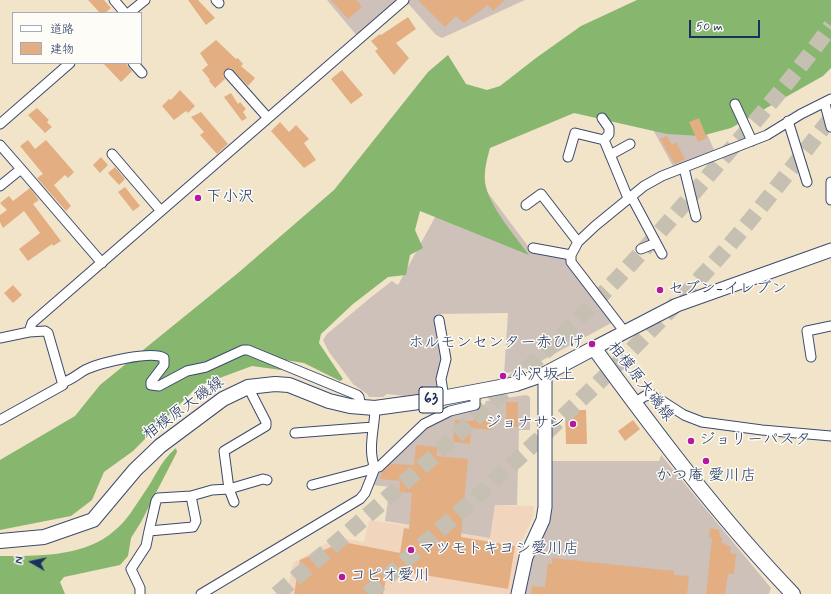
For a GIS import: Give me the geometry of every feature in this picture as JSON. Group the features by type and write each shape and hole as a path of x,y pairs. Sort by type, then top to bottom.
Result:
{"main road":[{"name":"相模原大磯線","path":"0,541 44,537 93,520 135,470 160,446 224,399 248,387 275,384 289,385 329,401 375,408 444,398 516,384 546,374 594,348 634,403 702,490 793,594"}],"street":[{"path":"114,0 124,12"},
{"path":"130,12 145,0"},
{"path":"29,332 32,323 403,0"},
{"path":"0,124 69,64"},
{"path":"134,64 142,73"},
{"path":"231,80 268,118"},
{"path":"624,331 571,262 571,255 578,242 629,197 662,176 767,135 788,121 828,102 831,127"},
{"path":"735,104 752,141"},
{"path":"602,118 608,128 609,134 604,140"},
{"path":"788,121 807,182"},
{"path":"568,157 575,130 604,140 629,197 662,254"},
{"path":"610,155 630,144"},
{"path":"0,145 102,263"},
{"path":"112,154 132,182 161,211"},
{"path":"0,186 21,168"},
{"path":"684,168 696,217"},
{"path":"831,182 831,200"},
{"path":"526,205 544,191 578,242"},
{"path":"641,249 656,244"},
{"path":"533,248 571,255"},
{"path":"594,348 624,331 677,305 831,250"},
{"path":"439,320 446,359 441,379 444,398"},
{"path":"811,357 807,331 831,326"},
{"path":"0,338 29,332 45,331 48,333 63,382 63,385 0,420"},
{"path":"63,382 71,381 87,369 121,360 156,355 164,358 164,364 151,382 151,385 154,387 159,386 187,371 206,367 243,350 248,350 357,395 361,406"},
{"path":"518,594 526,557 543,520 545,508 546,374"},
{"path":"234,502 230,489 224,450 238,439 266,426 266,422 248,387"},
{"path":"312,485 379,467 424,424 450,411 475,405 475,392"},
{"path":"634,403 645,396 653,396 684,415 702,422 762,430 831,436"},
{"path":"201,594 360,499 365,493 375,467 372,447 375,408"},
{"path":"295,433 312,435 373,426"},
{"path":"140,594 140,588 131,569 146,546 156,501 158,498 191,496 212,490 230,489 262,479 267,480"},
{"path":"149,531 193,527 196,521 191,496"}],"shaded area":[{"path":"327,0 399,0 358,37"},
{"path":"405,0 525,0 442,38 436,35"},
{"path":"699,116 715,152 674,168 651,126"},
{"path":"476,177 531,250 569,259 613,322 532,366 504,374 508,313 437,314 435,316 443,358 438,391 406,396 387,394 383,397 369,397 353,384 329,352 323,340 327,334 392,281 398,285 439,210"},
{"path":"526,395 530,397 530,430 519,430 517,505 495,505 490,538 385,521 390,487 373,485 375,476 414,436 439,419 457,413 483,408 486,401"},
{"path":"661,455 771,588 769,594 523,594 551,461 659,461"},
{"path":"495,505 534,506 533,517 521,543 512,594 287,594 293,563 337,537 364,542 369,520 490,538"}],"green space":[{"path":"637,0 831,0 831,68 823,76 731,128 701,136 667,134 574,113 490,148 485,173 487,191 503,220 529,255 420,211 415,230 423,248 410,255 406,275 388,277 353,304 321,334 319,343 343,379 340,381 304,363 285,360 281,370 252,366 198,386 133,451 104,472 92,500 71,516 0,530 0,460 75,416 100,385 238,273 334,190 428,72 448,55 466,84 487,90 500,86 581,26"},
{"path":"176,448 177,452 141,522 131,538 128,556 120,565 64,577 60,582 65,594 0,594 0,556 29,556 60,553 89,546 102,540 119,527 127,518 162,464"}],"building":[{"path":"88,0 104,0 111,8 106,12 99,12"},
{"path":"188,0 198,0 215,18 206,25"},
{"path":"331,0 356,0 362,7 348,19"},
{"path":"418,0 505,0 493,11 488,5 464,23 456,16 445,27"},
{"path":"408,17 416,29 396,43 409,58 394,75 375,51 378,49 371,41"},
{"path":"216,40 236,59 238,58 243,64 241,66 255,78 248,86 231,68 225,70 223,75 225,79 215,88 209,81 210,80 202,70 208,65 200,53"},
{"path":"104,64 126,64 132,71 121,82"},
{"path":"342,70 363,95 351,104 331,79"},
{"path":"180,90 195,106 188,113 186,111 174,120 162,106 169,99 171,100"},
{"path":"231,93 238,104 240,102 246,109 243,112 247,118 242,121 224,97"},
{"path":"37,108 49,120 47,122 52,127 45,133 28,115"},
{"path":"201,112 228,144 217,154 200,135 204,132 191,117"},
{"path":"699,118 707,138 698,142 689,122"},
{"path":"280,122 289,132 296,125 309,139 304,143 316,160 304,168 271,131"},
{"path":"667,136 672,145 676,142 685,159 675,164 660,139"},
{"path":"28,140 35,149 46,140 74,172 68,178 65,175 54,185 71,206 66,211 37,178 43,174 20,146"},
{"path":"101,157 108,165 100,173 93,165"},
{"path":"115,167 125,179 119,185 108,173"},
{"path":"125,187 140,206 133,211 118,192"},
{"path":"30,188 39,200 33,204 61,241 53,246 52,244 28,261 19,249 40,233 24,211 3,228 0,222 0,215 7,210 0,203 9,196 13,201"},
{"path":"13,285 22,295 13,303 4,293"},
{"path":"506,402 518,402 518,427 506,427"},
{"path":"565,410 586,410 587,444 566,444"},
{"path":"482,418 493,419 492,430 471,428 470,444 453,442 455,420 473,421 473,419 482,420"},
{"path":"633,420 640,429 625,441 618,431"},
{"path":"416,445 437,447 437,456 468,459 461,537 515,546 508,589 388,569 383,594 294,594 300,560 343,542 400,553 404,528 409,529 412,493 399,492 400,481 380,479 381,473 391,464 414,465"},
{"path":"710,528 719,530 722,543 731,547 730,553 736,554 734,574 728,574 725,594 706,594 712,538 709,538"},
{"path":"552,558 674,571 674,575 689,576 687,594 531,594 532,586 545,587 548,563 552,564"}],"tunnel":[{"path":"277,594 464,428 592,305 650,242 753,124 793,76 831,26"},
{"path":"368,594 539,440 662,318 736,238 831,118"}],"place":[{"name":"下小沢","path":"198,198"},
{"name":"セブン-イレブン","path":"660,290"},
{"name":"ホルモンセンター赤ひげ","path":"592,344"},
{"name":"小沢坂上","path":"503,376"},
{"name":"ジョナサン","path":"573,424"},
{"name":"ジョリーパスタ","path":"691,441"},
{"name":"かつ庵 愛川店","path":"706,461"},
{"name":"マツモトキヨシ愛川店","path":"411,550"},
{"name":"コピオ愛川","path":"342,577"}]}
